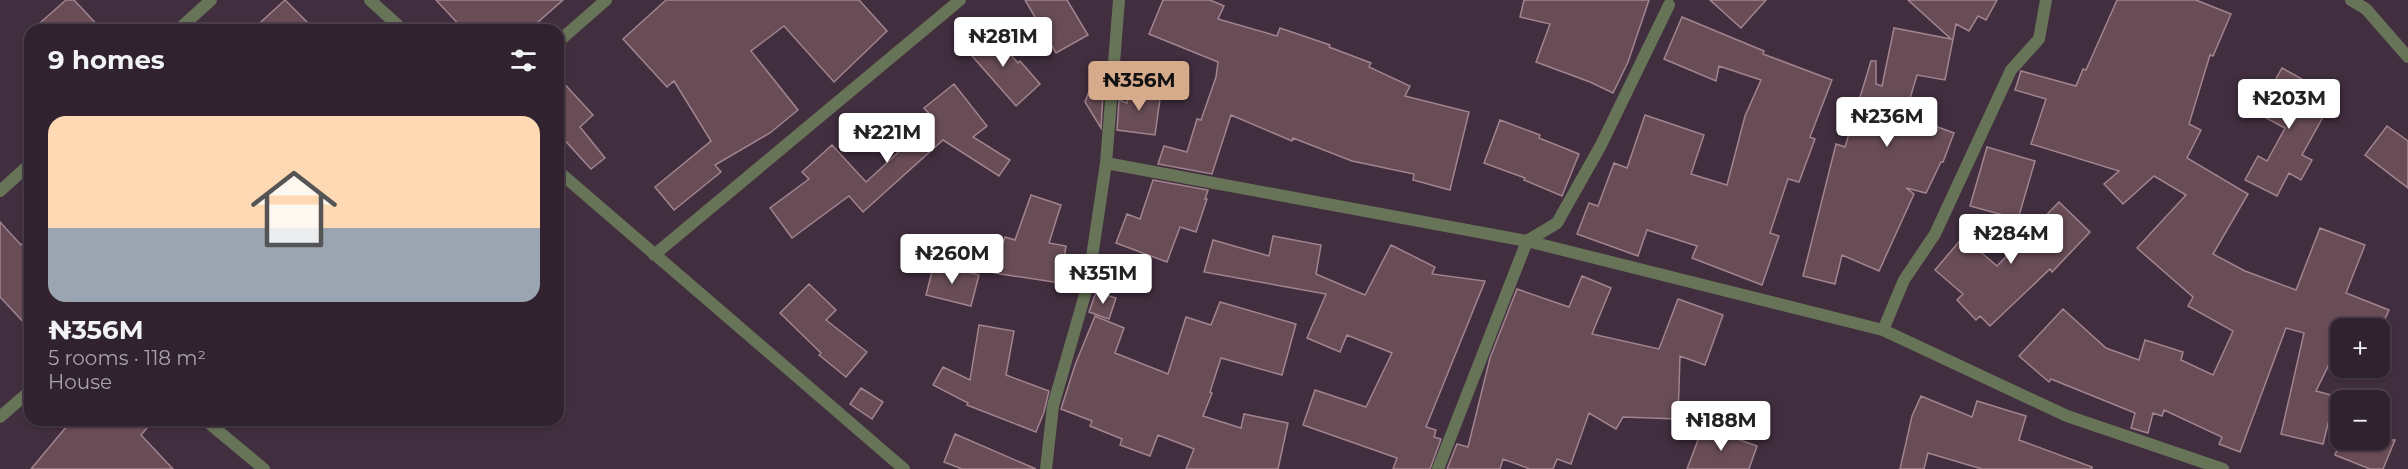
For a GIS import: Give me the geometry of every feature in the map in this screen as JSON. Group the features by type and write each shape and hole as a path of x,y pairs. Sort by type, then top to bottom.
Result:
{"street":[{"path":"184,24 210,0"},
{"path":"370,0 396,24"},
{"path":"564,37 606,0"},
{"path":"654,255 960,0"},
{"path":"1046,469 1053,406 1088,284 1106,163 1119,0"},
{"path":"1883,330 1904,279 1935,234 2011,70 2039,39 2046,0"},
{"path":"2351,0 2366,9 2408,57"},
{"path":"1438,469 1527,241 1557,223 1601,145 1669,5"},
{"path":"1106,163 1527,241 1883,330 2067,416 2223,469"},
{"path":"0,191 24,169"},
{"path":"564,176 904,469"},
{"path":"0,417 24,396"},
{"path":"212,426 264,469"}],"building":[{"path":"66,0 74,0 96,24 39,24"},
{"path":"285,0 309,24 259,24"},
{"path":"436,0 563,0 536,24 458,24"},
{"path":"666,0 859,0 887,31 834,82 784,26 751,51 798,110 770,133 715,165 721,172 674,210 655,187 711,141 674,81 667,87 623,39"},
{"path":"1025,0 1067,0 1088,35 1056,53"},
{"path":"1163,0 1210,0 1224,6 1218,19 1277,36 1280,28 1330,45 1329,47 1371,63 1369,67 1410,86 1405,96 1469,112 1450,190 1413,180 1414,174 1352,161 1293,138 1292,141 1231,115 1212,174 1158,164 1164,146 1187,152 1197,119 1201,120 1216,77 1218,62 1149,34"},
{"path":"1524,0 1649,0 1628,62 1613,93 1536,62 1550,24 1520,17"},
{"path":"1710,0 1766,0 1741,28"},
{"path":"1908,0 1997,0 1986,20 1978,16 1969,31 1956,24 1945,80 1917,75 1906,112 1917,116 1916,119 1954,133 1943,162 1926,193 1906,188 1914,194 1879,271 1842,255 1835,284 1803,276 1836,144 1845,147 1871,61 1876,61 1876,84 1882,86 1894,28 1951,39"},
{"path":"2117,0 2196,0 2231,14 2213,56 2210,55 2189,124 2201,130 2187,158 2248,194 2213,254 2245,271 2296,290 2320,228 2365,245 2346,293 2389,310 2385,318 2330,318 2330,362 2316,391 2330,395 2330,416 2323,444 2281,434 2304,333 2286,328 2240,452 2219,444 2222,437 2164,410 2162,416 2153,413 2148,433 2131,428 2135,413 2051,379 2049,382 2019,356 2063,309 2106,348 2139,360 2145,340 2183,352 2181,360 2213,375 2233,331 2188,306 2193,297 2137,248 2186,195 2154,176 2123,204 2104,184 2119,171 2031,144 2046,99 2015,90 2021,71 2076,86 2083,69 2086,70"},
{"path":"1682,17 1764,51 1763,54 1832,80 1810,137 1815,139 1799,182 1788,179 1770,233 1779,236 1762,285 1692,258 1697,246 1647,230 1638,256 1577,234 1589,203 1598,206 1614,163 1627,168 1645,115 1704,135 1691,174 1727,185 1745,116 1761,80 1719,66 1716,81 1664,59"},
{"path":"988,29 1040,84 1016,106 966,49"},
{"path":"2282,68 2334,97 2302,155 2312,160 2301,180 2289,173 2277,196 2245,180 2258,156 2267,161 2285,128 2257,113"},
{"path":"564,84 593,115 580,127 605,158 591,169 564,140"},
{"path":"954,84 987,126 973,137 1010,160 999,176 943,140 863,212 849,196 792,238 770,208 809,179 802,172 832,145 866,182 903,148 899,144 931,116 924,108"},
{"path":"1129,88 1161,92 1155,135 1117,130 1119,100 1127,103"},
{"path":"1090,89 1103,94 1101,128 1085,102"},
{"path":"1500,120 1540,135 1539,138 1579,154 1562,196 1524,180 1525,178 1484,163"},
{"path":"2387,126 2408,141 2408,188 2365,155"},
{"path":"1987,147 2035,161 2018,219 1970,206"},
{"path":"1153,180 1208,190 1196,232 1180,227 1167,262 1116,243 1127,214 1140,219"},
{"path":"1031,195 1061,205 1049,243 1066,246 1060,283 994,273 1005,237 1015,240"},
{"path":"2059,202 2090,232 2052,272 2050,269 1990,326 1980,316 1976,320 1957,300 1963,294 1935,270 1963,237 1997,266"},
{"path":"0,222 21,245 24,242 24,323 0,297"},
{"path":"1273,236 1321,245 1316,274 1365,295 1391,245 1435,267 1432,274 1485,281 1426,427 1436,430 1434,437 1441,439 1430,469 1393,469 1397,458 1303,425 1315,390 1366,407 1392,353 1347,335 1340,352 1307,338 1326,294 1204,272 1213,240 1269,256"},
{"path":"934,264 979,275 971,306 926,295"},
{"path":"1582,276 1611,288 1592,334 1659,349 1678,299 1723,315 1705,365 1680,356 1678,419 1623,417 1616,429 1589,413 1571,464 1557,459 1553,469 1530,469 1503,459 1500,469 1447,469 1457,444 1468,447 1490,358 1517,289 1569,307"},
{"path":"809,284 836,310 826,320 867,352 846,377 819,355 821,353 780,313"},
{"path":"1096,292 1116,298 1109,319 1089,312"},
{"path":"1220,302 1296,324 1282,375 1221,358 1203,416 1241,428 1244,414 1288,423 1278,469 1186,469 1194,449 1158,435 1150,456 1120,445 1122,439 1090,426 1092,421 1061,409 1075,365 1095,316 1124,328 1115,353 1168,374 1186,317 1211,325"},
{"path":"979,325 1014,331 1006,375 1049,391 1036,432 967,405 968,403 933,385 943,367 970,380"},
{"path":"861,388 883,402 872,419 850,404"},
{"path":"1921,396 1972,417 1977,401 2026,416 2019,440 2092,467 2092,469 1982,469 1928,453 1924,469 1900,469 1912,416"},
{"path":"67,426 149,426 141,435 173,469 31,469"},
{"path":"1703,427 1757,446 1749,469 1687,469"},
{"path":"955,434 1036,469 962,469 944,462"},
{"path":"2390,440 2395,440 2383,469 2370,469 2335,455 2337,450 2390,450"}]}
